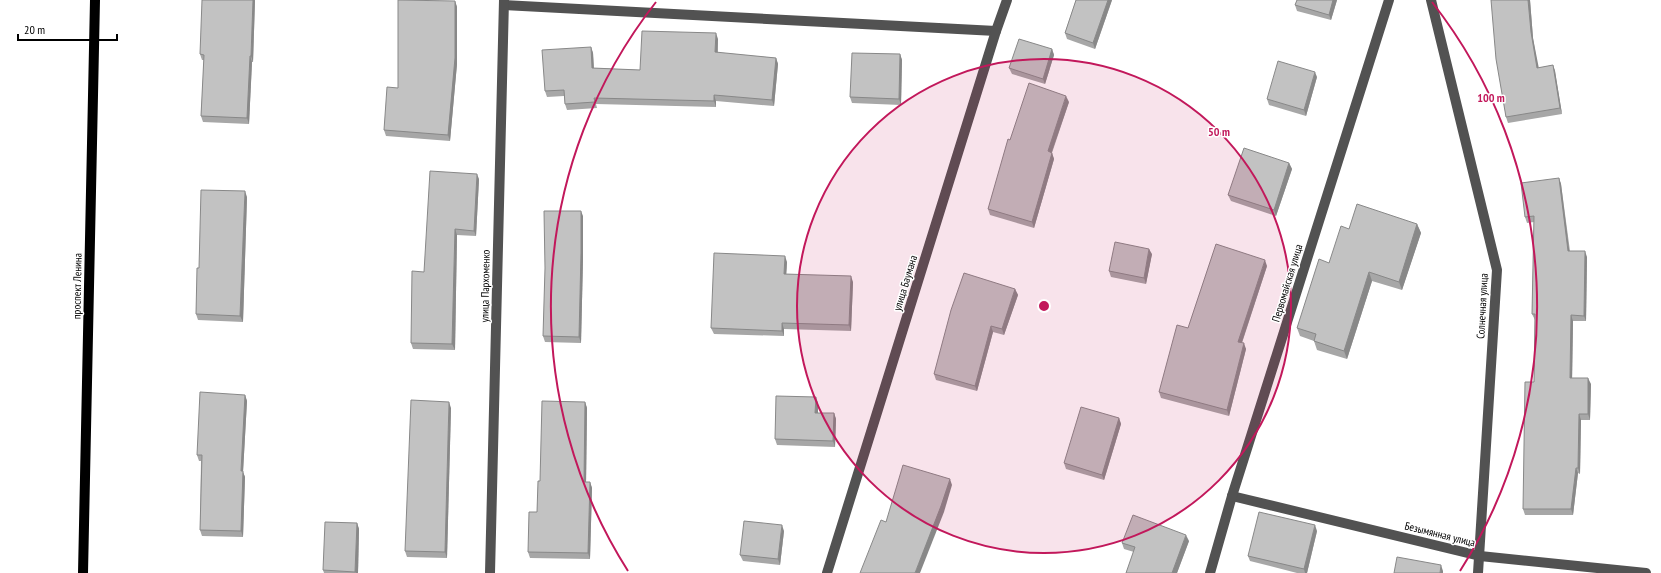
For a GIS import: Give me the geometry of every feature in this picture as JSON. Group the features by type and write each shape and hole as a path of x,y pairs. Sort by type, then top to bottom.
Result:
{"main road":[{"name":"проспект Ленина","path":"82,573 95,0"}],"street":[{"name":"улица Баумана","path":"827,573 996,31 1007,0"},
{"name":"Первомайская улица","path":"1210,573 1232,496 1389,0"},
{"name":"Солнечная улица","path":"1431,0 1497,270 1478,573"},
{"path":"504,2 996,31"},
{"name":"улица Пархоменко","path":"490,573 504,2"},
{"name":"Безымянная улица","path":"1232,496 1480,556 1646,573"}],"building":[{"path":"202,0 253,0 247,118 201,116 204,55 200,54"},
{"path":"398,0 455,1 455,58 448,135 384,130 387,87 398,88"},
{"path":"1076,0 1108,0 1093,43 1065,33"},
{"path":"1297,0 1333,0 1329,15 1295,5"},
{"path":"1491,0 1528,0 1531,32 1537,68 1553,65 1560,108 1506,117 1496,59"},
{"path":"642,31 716,33 715,52 776,58 772,100 714,95 714,101 594,98 595,102 565,104 564,90 545,91 542,50 591,47 592,68 640,70"},
{"path":"1019,39 1052,49 1043,79 1009,68"},
{"path":"852,53 900,54 899,99 850,97"},
{"path":"1278,61 1315,72 1304,110 1267,99"},
{"path":"1029,83 1066,96 1048,151 1052,153 1032,222 988,209 1008,139 1010,140"},
{"path":"1244,148 1289,163 1274,210 1228,195"},
{"path":"430,171 477,174 474,231 455,229 452,344 411,343 412,271 424,272"},
{"path":"1559,178 1568,251 1585,251 1584,316 1571,315 1570,378 1588,378 1588,414 1579,414 1578,468 1576,468 1571,509 1523,509 1525,382 1534,382 1535,314 1532,314 1534,216 1525,217 1521,183"},
{"path":"201,190 245,191 240,316 196,314"},
{"path":"1357,204 1417,224 1399,282 1369,272 1344,351 1314,341 1316,334 1297,328 1319,259 1329,263 1341,226 1349,229"},
{"path":"544,211 581,211 579,337 543,336 545,268"},
{"path":"1115,242 1149,249 1144,278 1109,271"},
{"path":"1216,244 1265,260 1238,342 1244,343 1227,410 1159,392 1177,325 1188,328"},
{"path":"714,253 785,256 784,274 851,276 849,325 782,323 782,331 711,328"},
{"path":"964,273 1015,289 1002,329 991,326 975,386 934,374 951,310"},
{"path":"200,392 245,395 241,471 243,471 241,531 200,530 202,455 197,455"},
{"path":"776,396 816,397 815,413 834,413 833,441 775,439"},
{"path":"411,400 449,402 445,552 405,551"},
{"path":"542,401 585,402 584,482 590,482 588,553 528,552 529,512 537,512 538,481 540,481"},
{"path":"1081,407 1119,418 1102,475 1064,463"},
{"path":"903,465 950,479 915,573 860,573 881,520 886,522"},
{"path":"1259,512 1315,525 1304,569 1248,556"},
{"path":"1133,515 1186,535 1172,573 1126,573 1135,547 1122,543"},
{"path":"744,521 782,525 778,559 740,555"},
{"path":"325,522 357,523 355,572 323,570"},
{"path":"1397,557 1441,565 1440,573 1394,573"}]}
